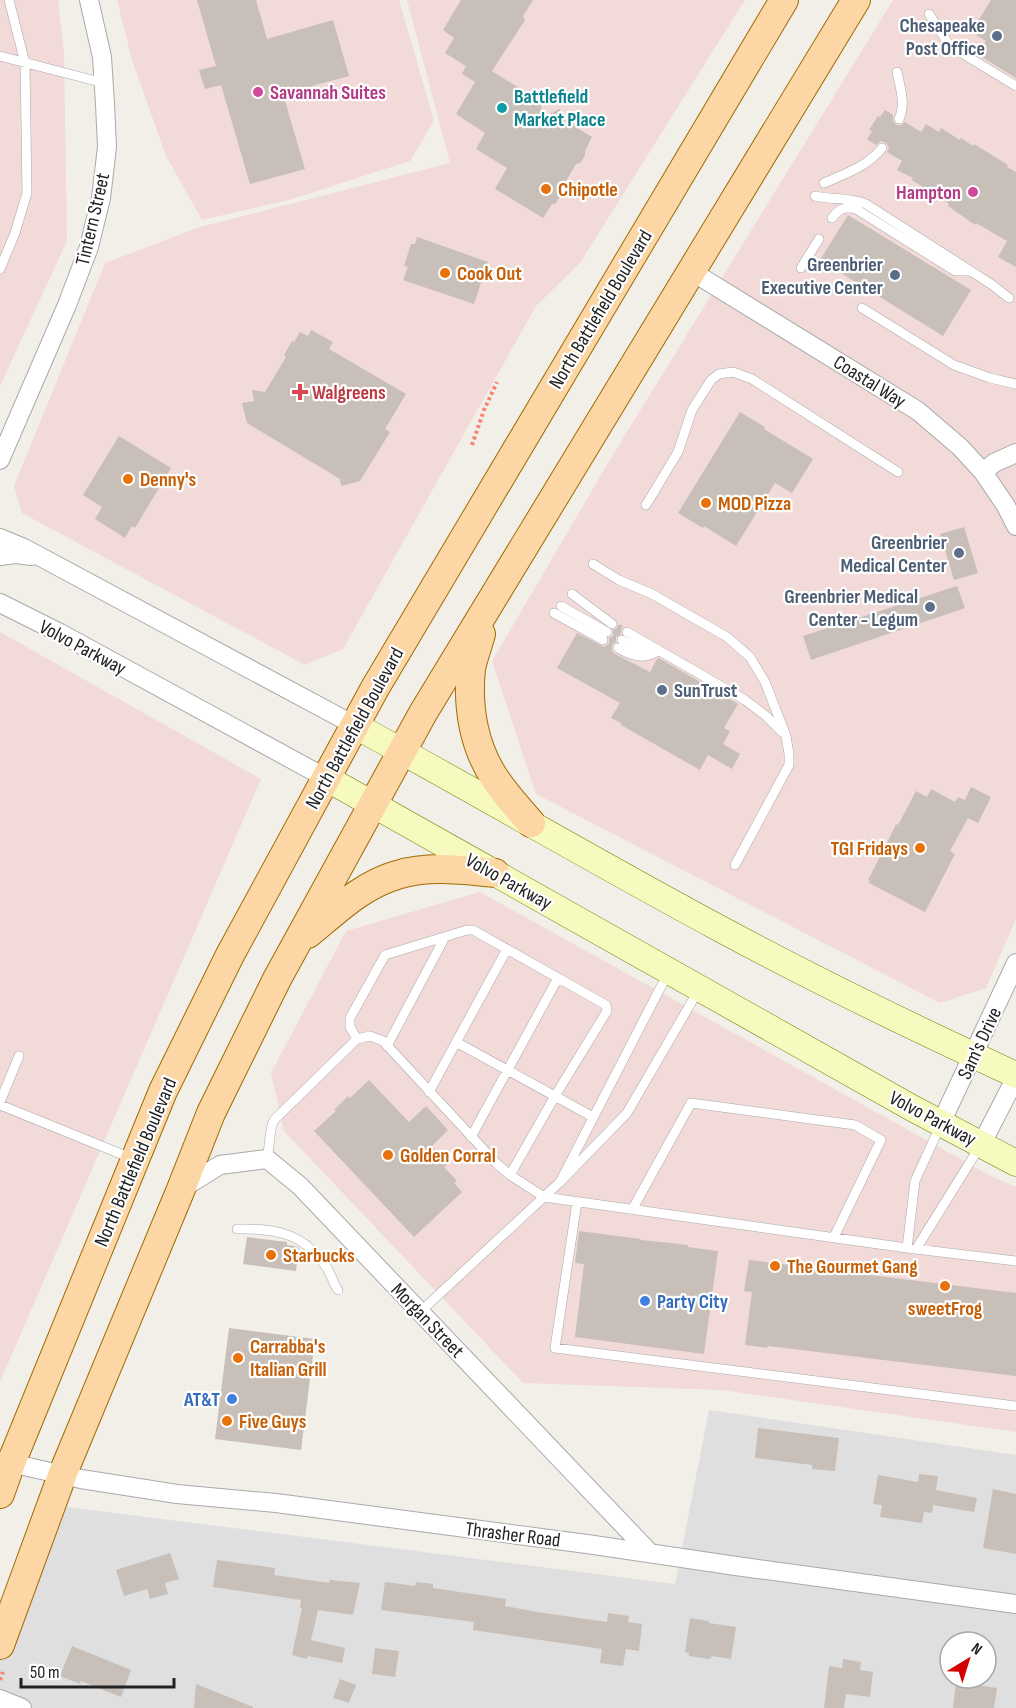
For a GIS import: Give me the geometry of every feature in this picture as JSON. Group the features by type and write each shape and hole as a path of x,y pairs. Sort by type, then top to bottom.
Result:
{"main road":[{"name":"North Battlefield Boulevard","path":"0,1494 6,1462 163,1091 230,955 354,725 784,0"},
{"path":"2,1658 63,1473 182,1189 211,1113 291,954 423,713 856,0"},
{"path":"492,599 472,667 470,699 473,723 479,748 495,778 531,823"},
{"path":"354,725 738,938 838,990 1016,1076"},
{"name":"Volvo Parkway","path":"326,778 1016,1163"},
{"path":"291,954 347,902 367,888 397,875 431,869 495,873"}],"street":[{"name":"Tintern Street","path":"0,460 67,305 89,247 101,198 107,147 104,83 102,57 89,0"},
{"name":"Coastal Way","path":"691,271 918,411 960,447 984,472 1016,526"},
{"path":"984,472 994,463 1016,453"},
{"path":"0,538 42,558 354,725"},
{"path":"0,556 16,554 42,558"},
{"name":"Volvo Parkway","path":"0,603 60,633 326,778"},
{"name":"Sam's Drive","path":"941,1123 1016,963"},
{"path":"981,1145 1016,1076"},
{"path":"182,1189 220,1165 267,1159"},
{"name":"Morgan Street","path":"267,1159 300,1186 650,1553"},
{"name":"Thrasher Road","path":"6,1462 63,1473 81,1479 177,1494 286,1505 587,1544 1016,1604"},
{"path":"0,1699 22,1708"}],"lane":[{"path":"0,269 15,233 27,193 25,63 9,0"},
{"path":"928,14 950,46 1016,86"},
{"path":"0,56 104,83"},
{"path":"897,72 902,102 902,114 899,119"},
{"path":"824,183 873,159 882,148"},
{"path":"815,196 856,200 866,204 1009,298"},
{"path":"832,218 839,210 848,207 855,209 956,271 970,271"},
{"path":"801,268 819,239"},
{"path":"862,308 954,365 990,378 1016,384"},
{"path":"646,505 678,452 692,410 711,381 719,374 733,372 752,378 898,472"},
{"path":"593,564 619,580 652,594 727,637 750,657 765,682 786,736 789,765 735,865"},
{"path":"558,610 608,632 572,594"},
{"path":"658,651 648,656 635,656 622,640 658,651 745,700 766,716 786,736"},
{"path":"357,1039 350,1027 350,1018 385,955 467,930 473,930 602,1002 608,1008 510,1175"},
{"path":"387,1046 445,937"},
{"path":"429,1092 507,949"},
{"path":"560,1182 669,970"},
{"path":"471,1137 558,978"},
{"path":"420,1312 560,1182 627,1113 700,988"},
{"path":"267,1159 272,1124 357,1039 370,1036 383,1041 496,1163 544,1197 1016,1261"},
{"path":"456,1042 594,1117"},
{"path":"19,1056 0,1104 135,1160"},
{"path":"632,1210 692,1103 855,1125 881,1140 834,1237"},
{"path":"911,1248 915,1181 941,1123"},
{"path":"911,1248 981,1145"},
{"path":"577,1202 555,1348 1016,1406"},
{"path":"237,1229 252,1228 290,1234 302,1240 322,1260 338,1290"}],"path":[{"path":"472,445 497,382"},
{"path":"0,1680 2,1658"}],"shaded area":[{"path":"0,0 58,0 64,54 67,241 0,386"},
{"path":"117,0 399,0 434,121 410,161 289,200 202,220 166,156 132,60"},
{"path":"407,0 745,0 580,263 536,306 343,649 305,665 22,513 14,486 105,263 200,227 450,163"},
{"path":"893,0 1016,0 1016,919 986,988 940,1003 536,794 492,661 614,453"},
{"path":"0,632 261,779 0,1382"},
{"path":"480,892 991,1176 1016,1187 1016,1432 721,1390 523,1383 284,1131 271,1073 346,931"},
{"path":"709,1410 1016,1455 1016,1708 0,1708 0,1638 52,1505 675,1584"}],"building":[{"name":"Savannah Suites","path":"197,0 256,0 267,39 333,20 349,76 283,94 305,169 250,184 221,85 205,89 199,70 216,66"},
{"name":"Battlefield Market Place","path":"461,0 533,0 523,16 525,20 492,71 541,102 542,117 560,109 561,118 592,137 585,156 580,163 576,164 560,191 561,195 543,218 495,189 507,168 476,149 485,133 456,114 475,82 462,74 466,66 445,53 454,38 443,30"},
{"name":"Chesapeake Post Office","path":"991,0 1016,0 1016,78 977,54 986,41 971,32"},
{"name":"Hampton","path":"885,110 893,115 896,125 905,122 921,132 926,124 939,132 941,128 960,140 961,138 973,146 974,144 1016,172 1016,267 998,257 1007,241 976,223 975,225 948,206 949,204 912,180 913,178 897,170 902,161 887,152 889,147 886,143 881,141 876,145 867,139 872,131 869,130"},
{"name":"Greenbrier Executive Center","path":"848,215 971,290 943,336 820,260"},
{"name":"Cook Out","path":"417,237 488,262 474,304 403,280 408,267 404,266 411,244 415,244"},
{"name":"Walgreens","path":"311,330 333,342 329,349 406,394 385,429 390,432 360,481 341,486 340,479 247,423 242,403 254,401 252,390 265,392 286,357 284,355 292,341 294,342 300,332 308,336"},
{"path":"740,412 813,459 792,493 775,483 736,546 678,513"},
{"name":"Denny's","path":"119,436 171,468 135,528 132,526 125,538 95,519 102,507 83,495"},
{"name":"Greenbrier Medical Center","path":"964,527 978,573 954,580 940,534"},
{"path":"957,586 965,608 811,660 803,636"},
{"name":"SunTrust","path":"619,624 623,626 621,634 616,637 616,642 612,645 612,651 615,654 650,672 659,658 738,704 724,728 730,731 723,744 740,754 732,769 708,755 700,770 621,725 611,718 620,703 557,668 577,633 604,647 609,644 613,630"},
{"name":"TGI Fridays","path":"971,787 991,797 978,823 968,818 950,851 955,854 925,912 869,883 868,880 896,824 898,825 916,791 927,797 931,789 955,802 958,797 965,800"},
{"name":"Golden Corral","path":"369,1080 409,1122 426,1106 448,1130 432,1146 448,1164 444,1167 457,1181 454,1183 462,1192 414,1237 314,1131 336,1111 334,1110 348,1096 350,1098"},
{"name":"Party City","path":"579,1231 718,1251 704,1354 575,1337 584,1264 575,1263"},
{"name":"Starbucks","path":"247,1237 287,1242 287,1245 299,1248 296,1271 243,1264"},
{"path":"749,1260 1016,1293 1016,1376 745,1345 752,1292 744,1291"},
{"path":"229,1328 315,1339 301,1450 215,1439"},
{"path":"758,1428 839,1438 835,1471 812,1469 812,1465 755,1458"},
{"path":"919,1474 938,1476 936,1490 977,1498 974,1512 933,1505 932,1513 924,1512 922,1523 880,1517 882,1505 873,1504 878,1475 918,1482"},
{"path":"993,1489 1016,1494 1016,1554 983,1548"},
{"path":"170,1553 179,1579 165,1583 168,1594 150,1599 147,1589 124,1596 116,1570"},
{"path":"217,1560 275,1568 274,1575 329,1583 330,1580 360,1583 353,1615 318,1610 311,1640 345,1648 342,1663 292,1655 302,1608 300,1608 301,1600 213,1587"},
{"path":"385,1582 415,1586 416,1582 433,1584 433,1588 506,1599 505,1606 607,1622 608,1613 629,1616 628,1622 642,1624 639,1651 626,1649 623,1666 600,1663 602,1649 473,1630 474,1622 381,1610"},
{"path":"690,1618 736,1627 731,1659 689,1656 689,1653 685,1652"},
{"path":"72,1646 131,1670 121,1697 81,1681 80,1684 60,1676"},
{"path":"375,1648 399,1651 395,1677 372,1674"},
{"path":"843,1659 861,1662 860,1670 873,1672 870,1697 846,1694 844,1708 824,1708 829,1666 842,1668"},
{"path":"340,1679 356,1685 349,1703 333,1698"},
{"path":"196,1684 253,1707 253,1708 194,1708"},
{"path":"955,1690 997,1690 994,1708 953,1708"}],"place":[{"name":"Chesapeake Post Office","path":"997,36"},
{"name":"Savannah Suites","path":"258,92"},
{"name":"Battlefield Market Place","path":"502,108"},
{"name":"Chipotle","path":"546,189"},
{"name":"Hampton","path":"973,192"},
{"name":"Cook Out","path":"445,273"},
{"name":"Greenbrier Executive Center","path":"895,275"},
{"name":"Walgreens","path":"300,392"},
{"name":"Denny's","path":"128,479"},
{"name":"MOD Pizza","path":"706,503"},
{"name":"Greenbrier Medical Center","path":"959,553"},
{"name":"Greenbrier Medical Center - Legum","path":"930,607"},
{"name":"SunTrust","path":"662,690"},
{"name":"TGI Fridays","path":"920,848"},
{"name":"Golden Corral","path":"388,1155"},
{"name":"Starbucks","path":"271,1255"},
{"name":"The Gourmet Gang","path":"775,1266"},
{"name":"sweetFrog","path":"945,1286"},
{"name":"Party City","path":"645,1301"},
{"name":"Carrabba's Italian Grill","path":"238,1358"},
{"name":"AT&T","path":"232,1399"},
{"name":"Five Guys","path":"227,1421"}]}
